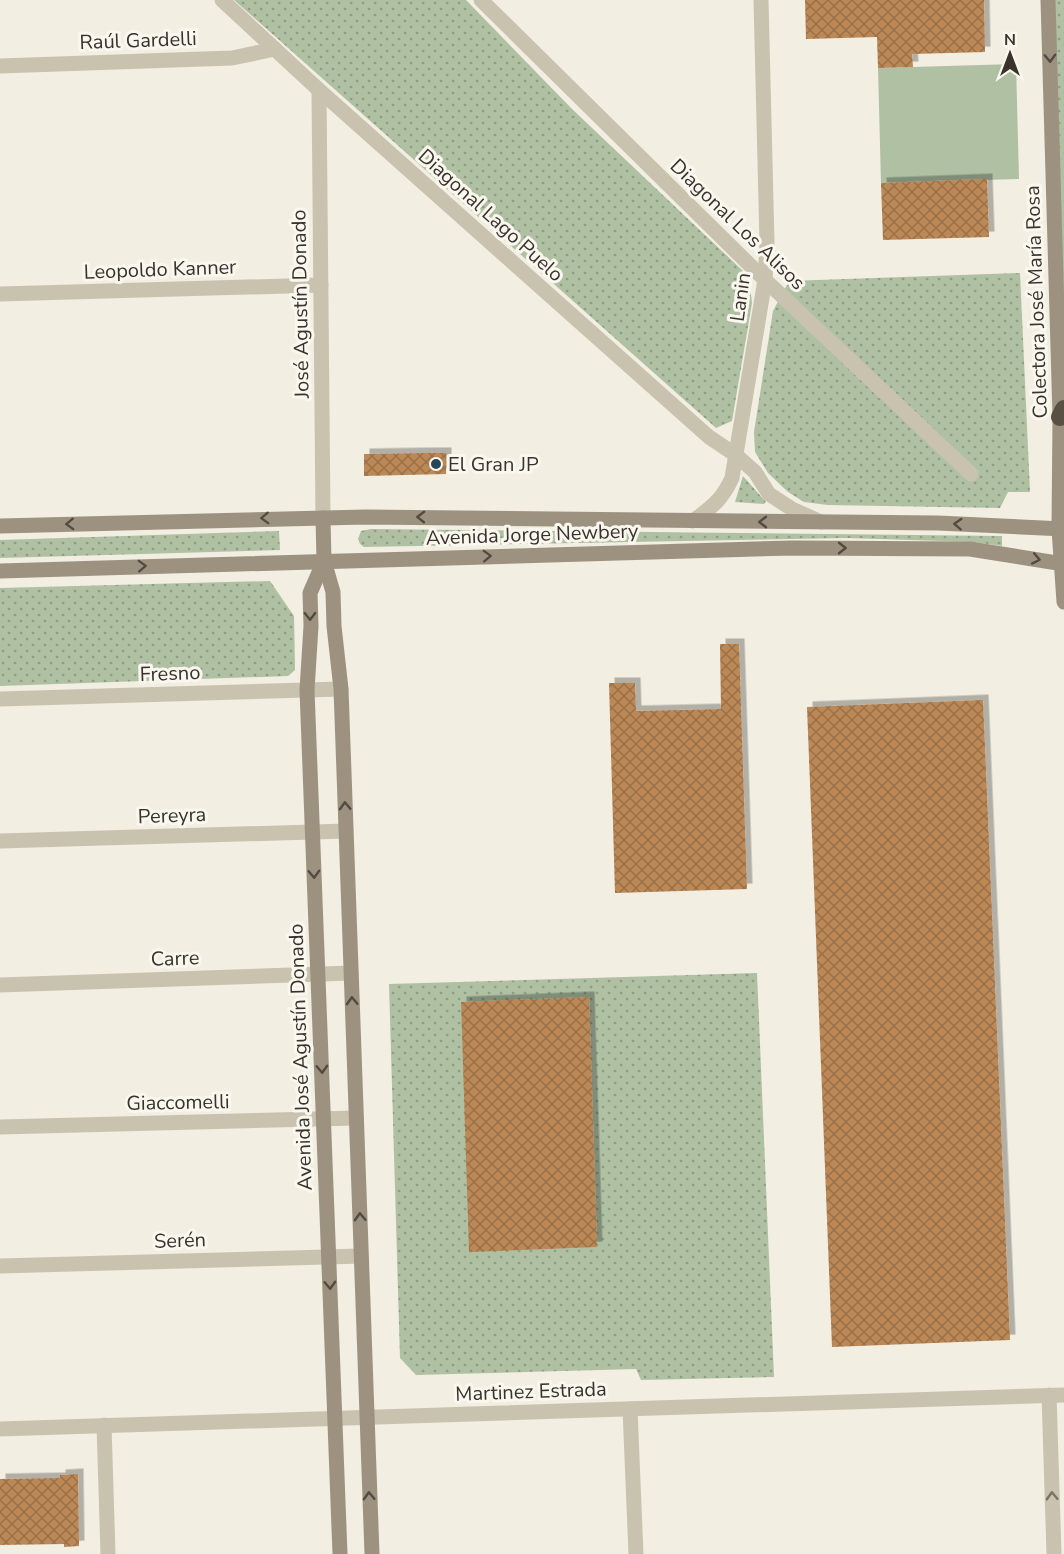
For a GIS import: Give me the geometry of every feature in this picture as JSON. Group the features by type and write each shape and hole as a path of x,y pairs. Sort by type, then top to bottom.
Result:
{"main road":[{"name":"Colectora José María Rosa","path":"1048,0 1062,413 1061,529 1064,602"},
{"name":"Avenida Jorge Newbery","path":"0,526 323,518 938,523 1061,529"},
{"name":"Avenida José Agustín Donado","path":"323,518 324,561 333,592 341,689 372,1554"},
{"name":"Avenida Jorge Newbery","path":"0,571 678,550 867,548 970,549 1062,564"},
{"name":"Avenida José Agustín Donado","path":"324,561 310,593 307,690 340,1554"}],"street":[{"name":"Diagonal Lago Puelo","path":"222,0 319,90 709,437 736,455 755,472 770,494 821,522"},
{"name":"Diagonal Los Alisos","path":"481,0 765,280 971,474"},
{"name":"Lanin","path":"736,455 765,280 767,243 761,0"},
{"name":"Raúl Gardelli","path":"0,66 232,58 275,48"},
{"name":"José Agustín Donado","path":"319,90 323,518"},
{"name":"Leopoldo Kanner","path":"0,294 321,285"},
{"path":"693,521 716,504 725,493 732,478 736,455"},
{"name":"Fresno","path":"0,699 341,689"},
{"name":"Pereyra","path":"0,841 346,831"},
{"name":"Carre","path":"0,985 351,973"},
{"name":"Giaccomelli","path":"0,1127 356,1118"},
{"name":"Serén","path":"0,1266 361,1256"},
{"path":"1054,1554 1056,1395"},
{"name":"Martinez Estrada","path":"0,1429 1056,1395"},
{"path":"630,1409 636,1554"},
{"path":"104,1425 108,1554"}],"green space":[{"path":"234,0 466,0 572,109 743,271 750,286 752,303 732,421 716,428"},
{"path":"1048,0 1064,0 1064,602"},
{"path":"1016,64 1019,179 881,183 878,68"},
{"path":"1020,273 1030,492 1008,492 1000,508 828,505 804,502 788,492 768,473 755,452 754,432 773,311 789,281"},
{"path":"743,476 766,502 764,504 735,502"},
{"path":"371,529 1002,536 1002,546 973,542 848,538 364,547 358,539 361,531"},
{"path":"279,531 280,550 0,558 0,540"},
{"path":"270,581 294,616 295,670 288,676 0,686 0,588"},
{"path":"757,973 774,1377 641,1380 636,1369 416,1375 400,1358 389,984"}],"building":[{"path":"805,0 984,0 985,52 912,54 913,67 878,68 877,37 806,39"},
{"path":"987,179 989,237 883,240 881,183"},
{"path":"446,453 446,474 364,476 364,454"},
{"path":"720,644 739,644 747,889 615,893 609,683 635,683 636,711 721,709"},
{"path":"983,700 1010,1340 832,1347 807,707"},
{"path":"589,997 597,1247 469,1252 461,1002"},
{"path":"78,1474 79,1546 64,1547 64,1544 0,1545 0,1479 60,1478 60,1475"}],"place":[{"name":"El Gran JP","path":"436,464"}]}
